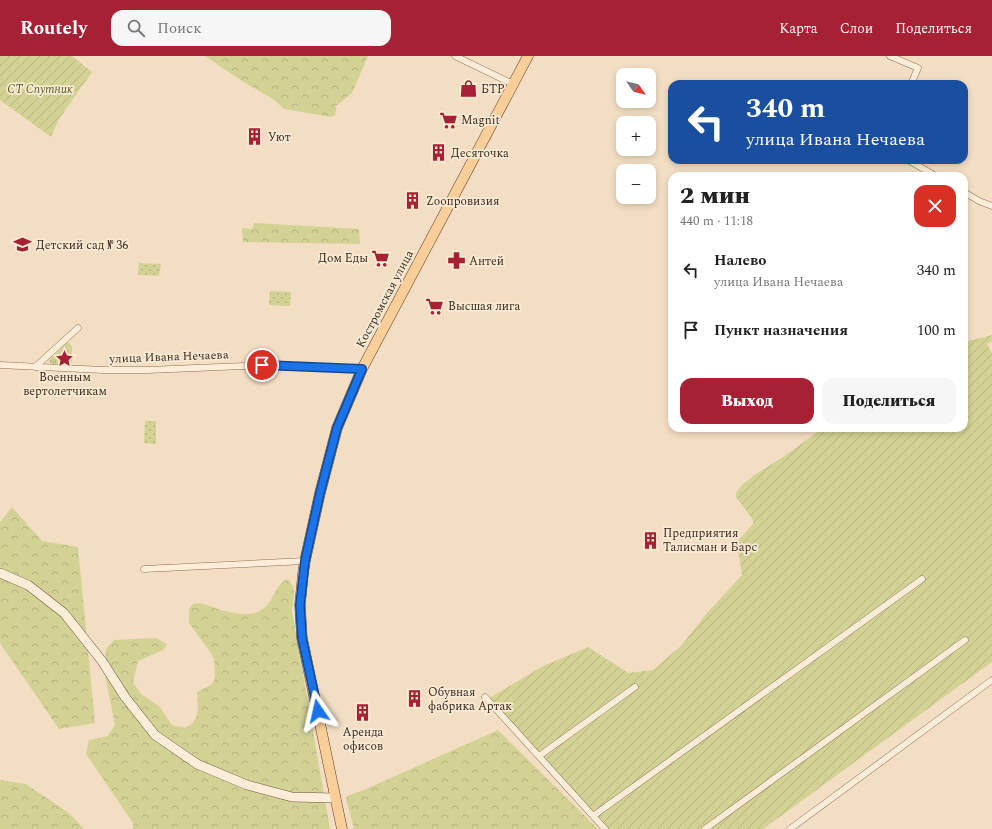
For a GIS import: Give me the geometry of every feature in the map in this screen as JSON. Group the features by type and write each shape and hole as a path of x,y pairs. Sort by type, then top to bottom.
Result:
{"main road":[{"name":"Костромская улица","path":"342,829 302,638 300,605 305,561 320,493 337,428 362,369 528,56"},
{"path":"0,573 28,585 64,613 102,661 125,697 155,735 198,764 248,785 292,797 336,798"}],"street":[{"path":"455,56 513,84"},
{"path":"890,56 918,68 913,80"},
{"path":"915,164 929,172"},
{"path":"968,194 992,206"},
{"path":"35,367 78,328"},
{"name":"улица Ивана Нечаева","path":"0,365 103,370 148,370 269,365 362,369"},
{"path":"144,570 305,561"},
{"path":"594,816 922,579"},
{"path":"705,829 965,640"},
{"path":"790,829 992,680"},
{"path":"540,756 635,687"},
{"path":"485,697 605,829"}],"green space":[{"name":"СТ Спутник","path":"0,56 72,56 92,72 59,119 51,137 0,100"},
{"path":"205,56 368,56 352,93 336,106 335,115 331,117 284,109 273,99 242,81"},
{"path":"254,223 359,229 360,244 243,242 242,228 252,229"},
{"path":"139,263 161,264 159,276 138,275"},
{"path":"270,291 291,292 290,306 269,305"},
{"path":"992,335 992,341 987,344 992,353 992,662 763,829 606,829 486,700 543,666 588,647 628,673 653,670 681,646 707,613 742,575 737,542 753,524 753,520 736,497 736,493 742,485 818,432 968,432 968,341"},
{"path":"67,343 69,343 72,347 71,364 51,364 49,361 50,359"},
{"path":"145,421 156,421 156,444 144,443"},
{"path":"12,507 42,541 78,547 95,723 59,729 0,643 0,522"},
{"path":"287,579 294,589 292,611 330,829 133,829 133,823 86,754 89,740 108,736 115,725 104,670 106,649 114,640 156,638 167,644 163,650 138,661 133,682 141,694 159,706 172,725 185,728 194,722 196,717 198,708 197,692 209,686 214,681 215,674 214,660 211,653 189,623 189,609 193,604 200,603 236,613 253,613 261,610 268,604 278,587"},
{"path":"498,730 598,829 354,829 346,799 347,796 364,790"},
{"path":"0,780 26,784 69,813 84,829 0,829"}],"place":[{"name":"БТР","path":"468,89"},
{"name":"Magnit","path":"448,120"},
{"name":"Уют","path":"255,137"},
{"name":"Десяточка","path":"438,153"},
{"name":"Zоопровизия","path":"413,201"},
{"name":"Детский сад № 36","path":"23,245"},
{"name":"Дом Еды","path":"381,258"},
{"name":"Антей","path":"456,261"},
{"name":"Высшая лига","path":"435,306"},
{"name":"Военным вертолетчикам","path":"65,358"},
{"name":"Предприятия Талисман и Барс","path":"650,540"},
{"name":"Обувная фабрика Артак","path":"415,699"},
{"name":"Аренда офисов","path":"363,713"}],"route":[{"path":"262,365 362,369 352,389 337,428 320,493 303,574 300,605 302,638 318,711"}]}
